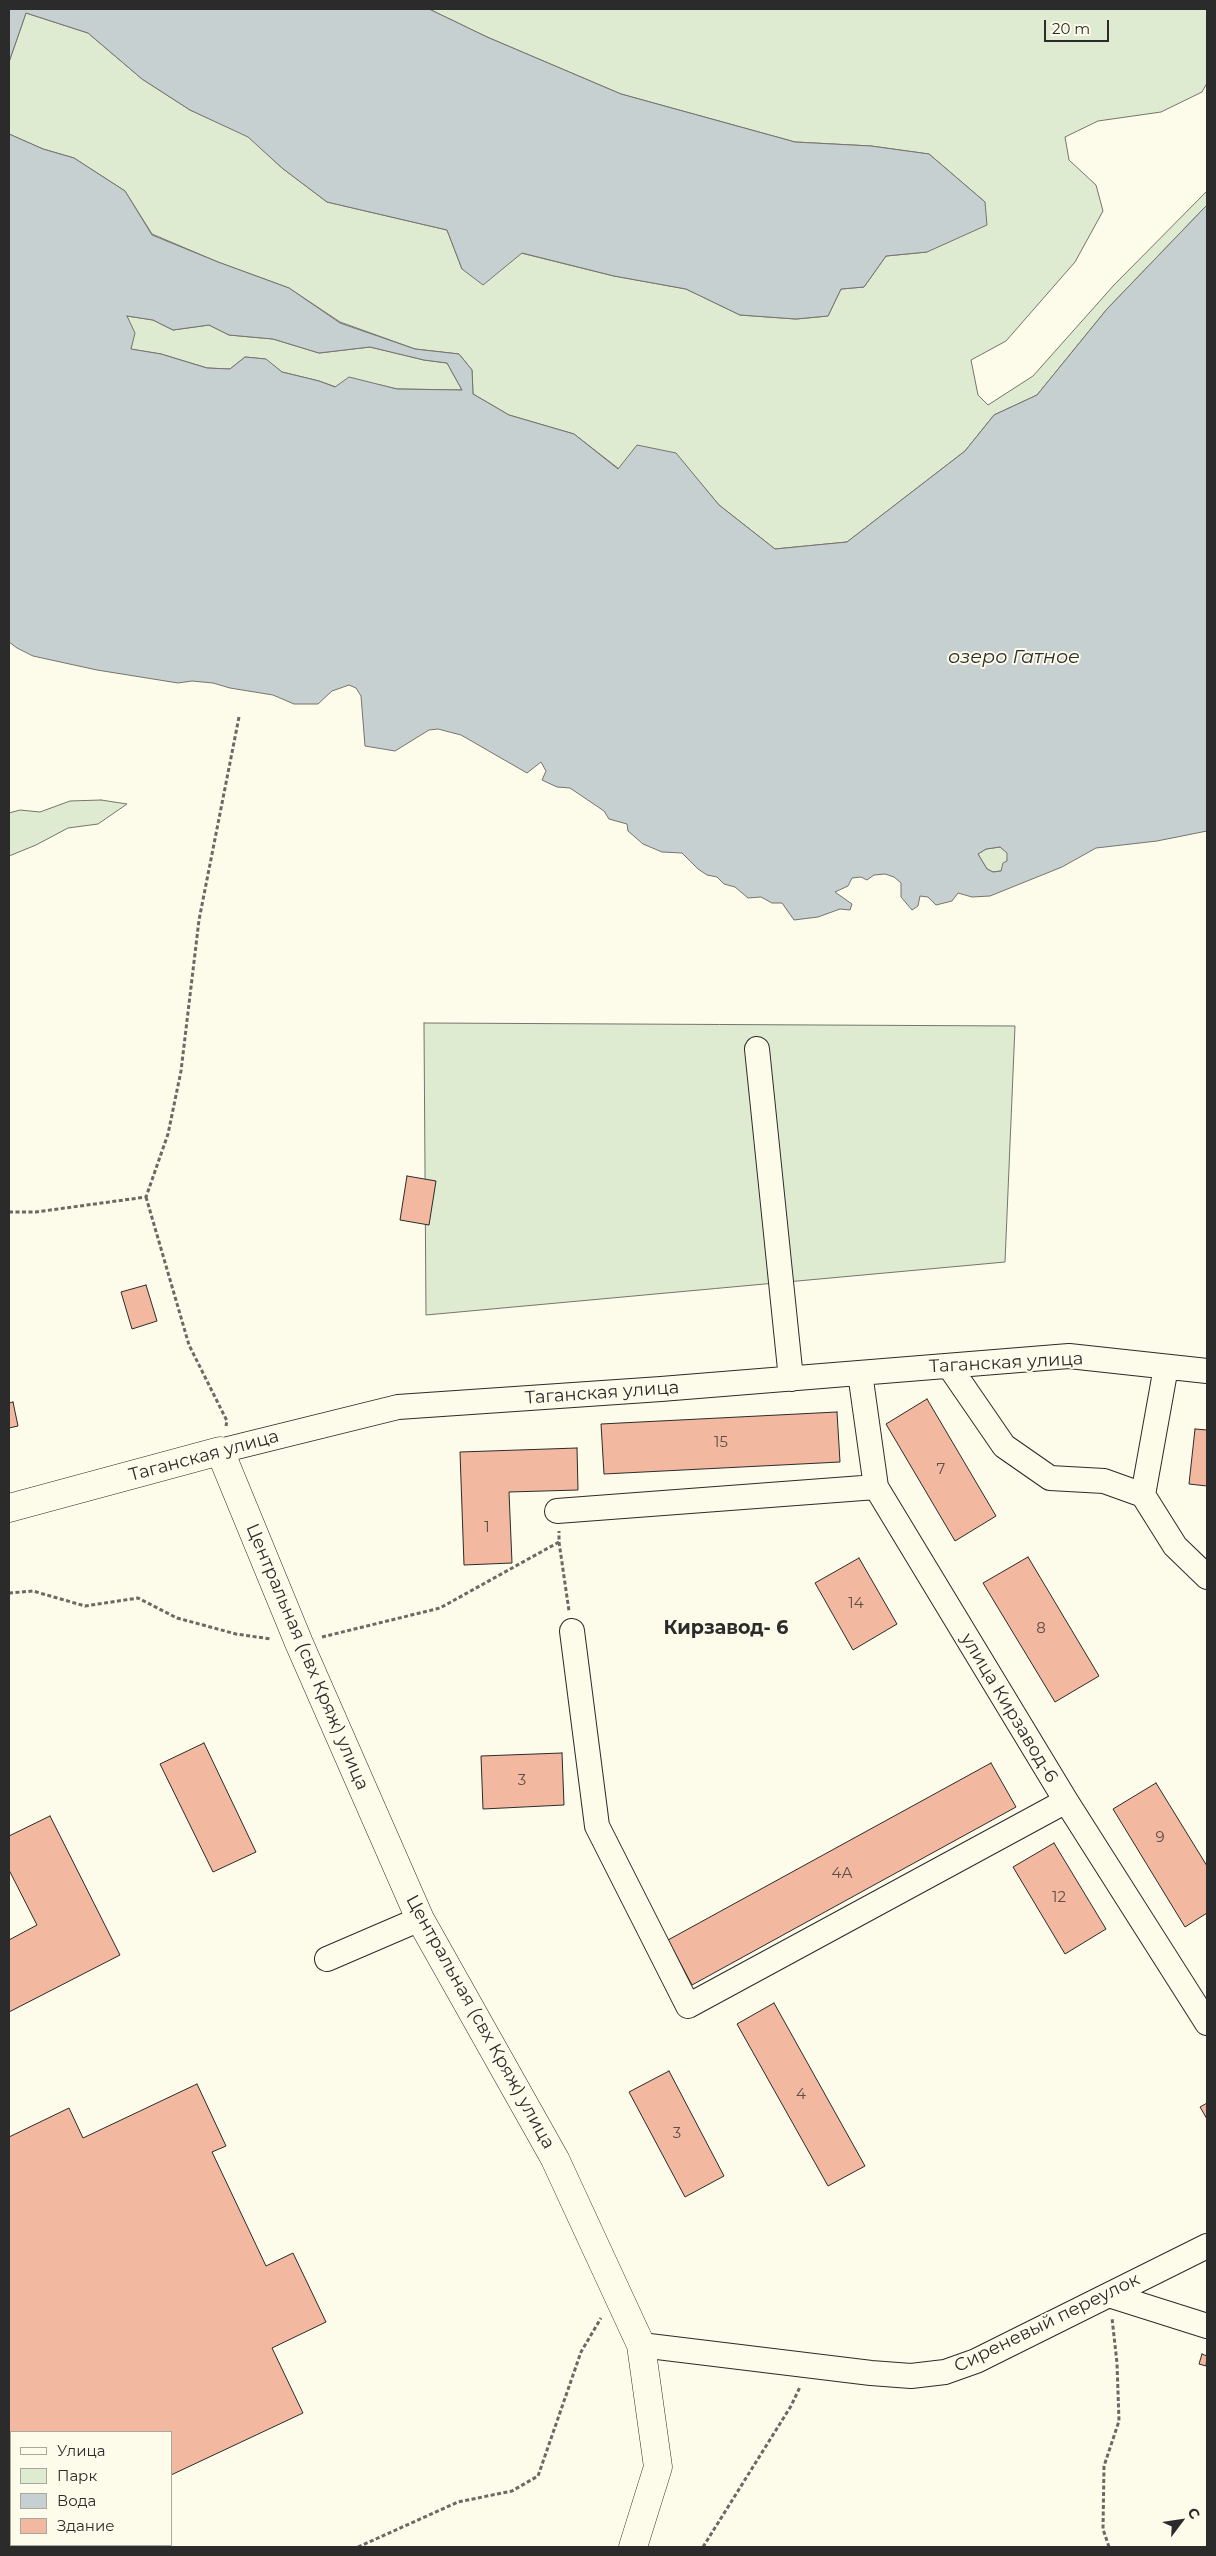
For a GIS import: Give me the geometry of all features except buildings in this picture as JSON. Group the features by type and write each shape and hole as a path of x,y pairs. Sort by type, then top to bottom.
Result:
{"main road":[{"name":"Таганская улица","path":"9,1508 220,1451"},
{"name":"Центральная (свх Кряж) улица","path":"220,1451 299,1643 420,1919 555,2159 641,2345 658,2467 633,2547"}],"street":[{"path":"757,1049 791,1378"},
{"name":"Таганская улица","path":"220,1451 398,1407 1069,1356 1207,1371"},
{"path":"948,1366 1004,1446 1050,1478 1104,1480 1143,1495 1175,1546 1207,1577"},
{"path":"1143,1495 1166,1367"},
{"name":"улица Кирзавод-6","path":"860,1373 876,1487 1066,1801 1207,2023"},
{"path":"557,1511 876,1487"},
{"path":"572,1631 597,1826 688,2006 1066,1801"},
{"path":"327,1959 420,1919"},
{"name":"Сиреневый переулок","path":"641,2345 810,2366 911,2376 945,2372 976,2361 1207,2246"},
{"path":"1109,2295 1207,2326"}],"path":[{"path":"220,1451 227,1421 189,1345 146,1197 168,1134 180,1071 199,920 239,717"},
{"path":"9,1212 36,1212 146,1197"},
{"path":"557,1511 559,1542 572,1631"},
{"path":"9,1592 33,1591 84,1606 138,1598 177,1618 236,1634 299,1643 440,1608 559,1542"},
{"path":"358,2547 458,2502 512,2491 538,2476 581,2352 616,2291"},
{"path":"1109,2295 1117,2363 1119,2421 1104,2466 1103,2529 1109,2547"},
{"path":"703,2547 791,2406 810,2366"}],"green space":[{"path":"429,9 1207,9 1207,83 1202,92 1161,112 1098,121 1065,137 1069,160 1096,185 1103,211 1075,262 1006,341 971,360 978,395 988,405 1033,376 1114,285 1207,191 1207,205 1107,309 1037,395 994,415 965,451 847,542 775,549 719,505 676,454 619,469 574,434 509,415 473,394 472,370 459,354 415,349 340,322 289,288 218,262 152,234 125,191 74,158 43,149 9,134 9,62 26,13 88,33 142,79 190,110 248,136 282,168 327,202 447,230 462,269 521,253 614,276 686,289 740,315 796,319 828,316 841,289 864,287 886,256 927,252 985,202 929,154 871,146 795,142 621,94 487,37"},
{"path":"127,316 153,320 173,330 209,325 229,335 273,339 319,353 370,347 424,360 447,363 462,390 397,389 380,385 336,387 282,372 265,359 245,357 230,369 207,368 161,354 130,349"},
{"path":"101,800 127,804 98,824 68,828 36,845 9,856 9,813 20,810 40,812 70,801"},
{"path":"1000,847 1008,853 1007,862 1001,871 993,872 987,869 978,854 986,849"},
{"path":"424,1023 1015,1026 1005,1262 426,1315"}],"water":[{"path":"9,9 429,9 487,37 621,94 795,142 871,146 929,154 985,202 987,225 927,252 886,256 864,287 841,289 828,316 796,319 740,315 686,289 614,276 522,253 483,285 462,269 447,230 327,202 282,168 248,137 190,110 142,79 88,33 26,13 9,62"},
{"name":"озеро Гатное","path":"9,134 43,149 74,158 125,191 152,235 289,288 340,323 415,349 459,354 472,370 473,394 509,415 574,434 618,469 637,445 676,453 719,505 775,549 847,542 965,451 994,415 1037,395 1107,309 1207,205 1207,831 1157,841 1096,848 1062,867 990,896 972,897 958,893 952,901 936,905 928,897 920,896 918,906 912,910 901,897 901,883 894,877 885,874 874,875 867,880 861,877 852,878 848,886 835,892 852,904 850,910 840,909 818,917 794,920 782,903 772,903 761,897 748,898 735,887 724,884 717,877 707,875 698,869 682,853 662,852 643,844 628,831 627,824 609,819 604,811 570,788 557,787 542,780 546,771 541,762 527,773 461,735 438,729 429,730 395,751 365,746 361,696 356,688 349,685 332,691 318,704 294,704 273,695 230,688 213,683 192,681 178,683 97,670 33,656 9,642","holes":["127,316 153,320 173,330 209,325 229,335 273,339 319,353 370,347 424,360 447,363 462,390 397,389 349,377 335,387 282,372 266,359 245,357 230,369 207,368 161,354 131,349 135,333","1000,847 1007,853 1007,861 1003,863 1001,871 993,872 987,869 978,854 986,849"]}],"district":[{"name":"Кирзавод- 6","path":"726,1628"}]}
